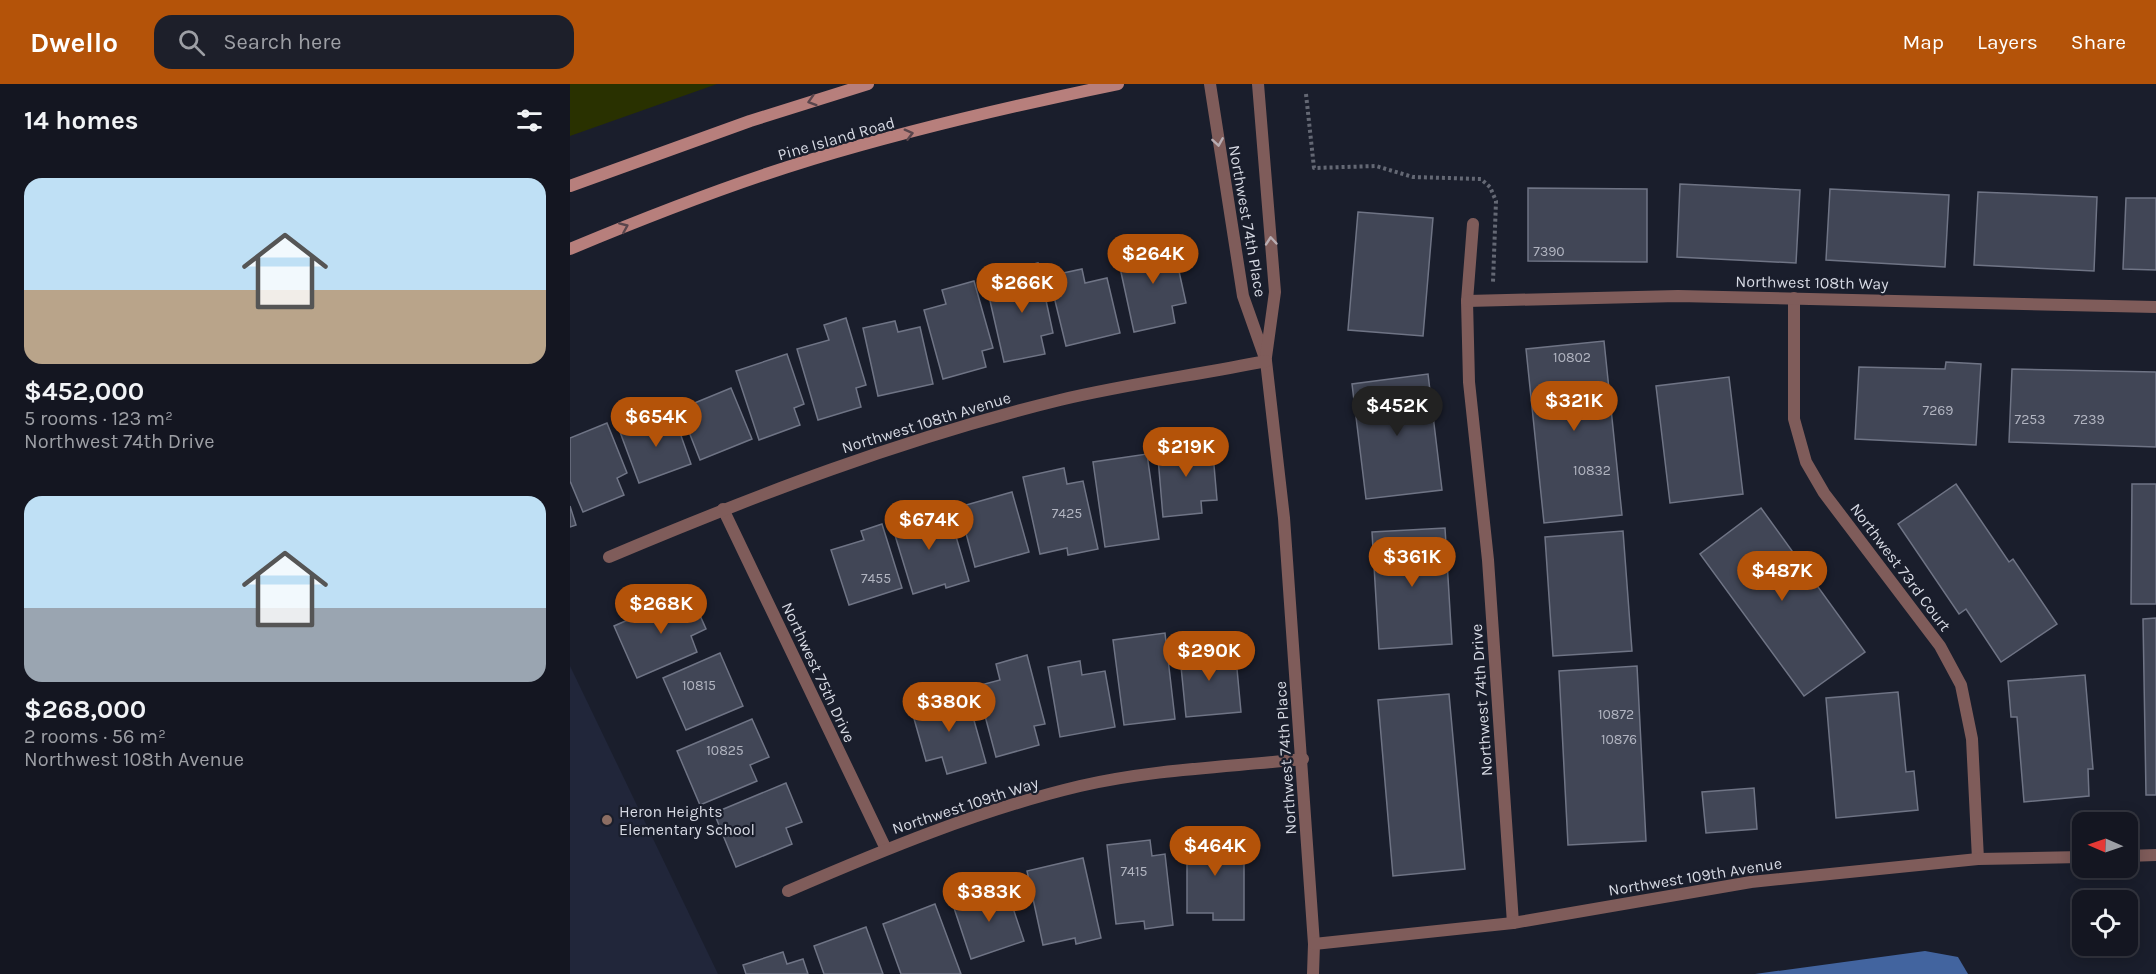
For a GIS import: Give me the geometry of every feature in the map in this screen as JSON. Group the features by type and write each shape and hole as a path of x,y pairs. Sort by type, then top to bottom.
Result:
{"main road":[{"path":"570,186 750,121 868,84"},
{"name":"Pine Island Road","path":"570,249 636,222 813,159 1018,105 1118,84"}],"street":[{"name":"Northwest 74th Place","path":"1210,84 1243,296 1266,361 1284,518 1303,759 1314,944 1313,974"},
{"name":"Northwest 74th Place","path":"1258,84 1275,292 1266,361"},
{"name":"Northwest 74th Drive","path":"1473,224 1467,301 1469,382 1488,560 1513,923"},
{"name":"Northwest 108th Way","path":"1467,301 1678,296 2156,308"},
{"name":"Northwest 73rd Court","path":"1794,298 1794,419 1806,462 1824,493 1940,646 1961,685 1972,739 1978,859"},
{"name":"Northwest 108th Avenue","path":"609,557 723,509 826,470 952,429 1061,400 1266,361"},
{"name":"Northwest 75th Drive","path":"723,509 886,849"},
{"name":"Northwest 109th Way","path":"788,891 886,849 1006,805 1083,785 1171,771 1303,759"},
{"path":"2138,856 2156,855"},
{"name":"Northwest 109th Avenue","path":"1314,944 1513,923 1751,882 1978,859 2072,857"}],"path":[{"path":"1306,94 1314,168 1376,166 1413,177 1481,179 1490,187 1496,201 1491,300"}],"shaded area":[{"name":"Heron Heights Elementary School","path":"570,666 718,974 570,974"}],"green space":[{"path":"570,84 717,84 570,136"}],"water":[{"path":"1925,951 1958,957 1968,974 1755,974"}],"building":[{"path":"1680,184 1800,190 1796,263 1677,257"},
{"path":"1528,188 1647,189 1647,262 1528,261"},
{"path":"1830,189 1949,195 1945,267 1826,260"},
{"path":"1978,192 2097,197 2094,271 1974,265"},
{"path":"2126,198 2156,198 2156,270 2123,269"},
{"path":"1358,212 1433,218 1423,336 1348,330"},
{"path":"1171,235 1186,303 1172,306 1175,323 1134,332 1119,263 1144,257 1140,241"},
{"path":"1038,263 1053,333 1041,336 1045,354 1004,362 988,292 1011,287 1007,271"},
{"path":"1082,269 1085,283 1107,278 1120,333 1066,346 1049,276"},
{"path":"974,281 993,348 982,351 986,367 943,379 924,310 946,304 942,290"},
{"path":"846,318 866,385 856,388 861,407 818,420 797,349 829,340 824,325"},
{"path":"895,321 898,332 920,327 933,384 878,396 863,328"},
{"path":"1604,341 1622,515 1544,523 1526,349"},
{"path":"787,354 804,404 794,408 800,425 759,440 736,371"},
{"path":"1946,362 1981,364 1976,445 1855,439 1859,367 1945,369"},
{"path":"2012,369 2156,372 2156,447 2009,442"},
{"path":"1428,374 1442,490 1366,499 1352,384"},
{"path":"1729,377 1743,494 1670,503 1656,386"},
{"path":"731,388 752,439 700,460 680,409"},
{"path":"673,413 691,464 639,483 620,432"},
{"path":"607,423 627,473 617,478 624,495 583,512 570,481 570,438"},
{"path":"1212,442 1217,500 1201,501 1202,513 1163,517 1157,446"},
{"path":"1147,454 1159,539 1105,547 1093,462"},
{"path":"1064,468 1067,484 1083,481 1098,549 1068,555 1067,548 1040,554 1023,477"},
{"path":"1956,484 2009,562 2013,559 2057,624 2001,662 1966,609 1959,614 1898,524"},
{"path":"2132,484 2156,484 2156,604 2131,604"},
{"path":"1012,492 1029,552 975,567 959,507"},
{"path":"570,506 576,525 570,527"},
{"path":"928,508 932,521 950,516 969,581 946,588 945,584 913,594 890,519"},
{"path":"1761,508 1865,652 1804,696 1700,554"},
{"path":"882,524 902,588 849,605 831,550 864,540 861,531"},
{"path":"1445,528 1452,644 1379,649 1372,532"},
{"path":"1623,531 1632,651 1553,656 1545,537"},
{"path":"690,593 706,629 691,636 697,652 637,678 614,626"},
{"path":"2156,618 2156,795 2146,795 2143,619"},
{"path":"1165,633 1175,719 1124,725 1113,640"},
{"path":"1215,643 1217,660 1236,658 1241,712 1186,717 1179,646"},
{"path":"720,653 743,706 686,730 663,678"},
{"path":"1027,655 1045,724 1034,726 1039,745 996,757 977,686 1000,680 996,664"},
{"path":"1080,661 1082,675 1105,671 1115,727 1060,737 1048,667"},
{"path":"1637,666 1646,841 1568,845 1559,671"},
{"path":"2085,675 2093,769 2088,769 2089,796 2024,802 2017,717 2011,717 2008,681"},
{"path":"966,692 986,763 947,774 942,757 926,761 911,708"},
{"path":"1898,692 1906,772 1914,771 1918,810 1836,818 1826,698"},
{"path":"1449,694 1465,869 1393,876 1378,700"},
{"path":"752,719 769,757 750,765 757,781 700,805 677,751"},
{"path":"786,783 802,822 786,828 792,844 736,867 714,813"},
{"path":"1754,788 1757,829 1706,833 1702,792"},
{"path":"1187,832 1227,832 1227,848 1244,848 1244,920 1213,920 1213,913 1187,913"},
{"path":"1150,840 1152,856 1165,854 1173,925 1145,929 1144,921 1116,924 1107,845"},
{"path":"1083,858 1101,938 1076,944 1075,938 1043,945 1027,871"},
{"path":"1006,887 1024,941 971,959 953,905"},
{"path":"935,904 961,974 901,974 883,924"},
{"path":"866,927 883,974 824,974 814,946"},
{"path":"783,952 787,964 803,959 808,974 746,974 743,965"}],"place":[{"name":"Heron Heights Elementary School","path":"607,820"}]}
